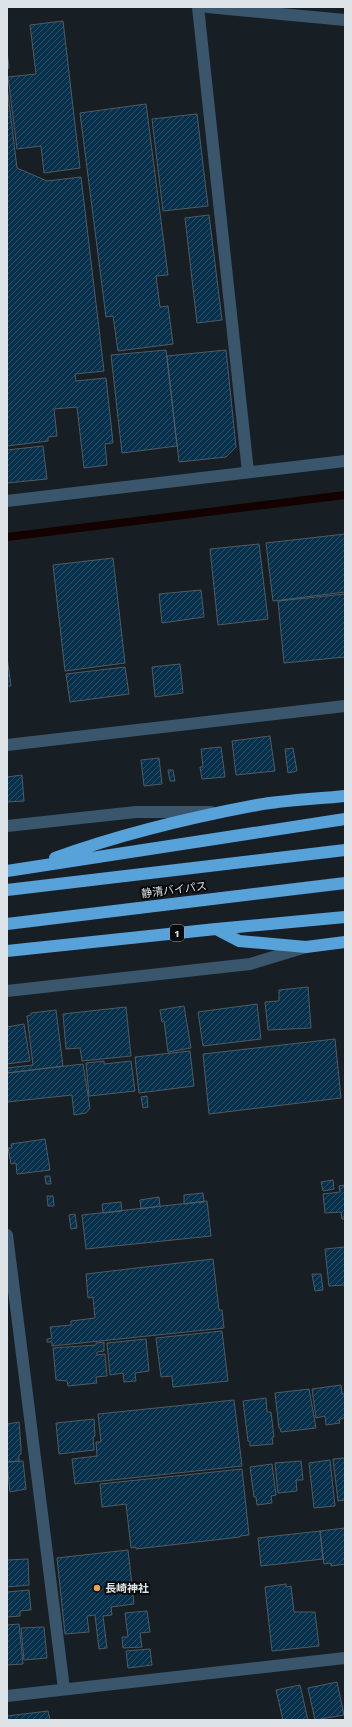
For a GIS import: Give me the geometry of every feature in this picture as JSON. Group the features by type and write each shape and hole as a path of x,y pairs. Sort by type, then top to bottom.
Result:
{"highway":[{"path":"31,867 99,842 159,825 259,805 345,796"},
{"path":"7,871 345,819"},
{"name":"静清バイパス","path":"7,890 345,850"},
{"name":"静清バイパス","path":"7,924 345,883"},
{"path":"216,929 345,917"},
{"path":"216,929 239,942 306,947 345,942"},
{"name":"1","path":"7,951 216,929"}],"street":[{"path":"198,7 248,472"},
{"path":"207,7 345,20"},
{"path":"7,501 345,461"},
{"path":"7,745 345,706"},
{"path":"7,826 136,812 228,811"},
{"path":"7,991 250,964 306,947"},
{"path":"7,1235 64,1689"},
{"path":"7,1696 345,1658"}],"building":[{"path":"63,21 80,168 44,173 41,146 17,149 8,77 36,74 30,25"},
{"path":"7,51 9,68 7,69"},
{"path":"7,86 17,168 47,181 81,177 104,371 75,374 76,381 106,378 113,443 105,444 107,465 84,468 77,407 54,409 57,436 48,437 48,441 7,446"},
{"path":"146,104 168,275 156,276 160,307 168,306 173,344 118,351 113,316 106,317 80,113"},
{"path":"197,114 208,206 163,211 152,119"},
{"path":"209,215 222,320 197,323 185,218"},
{"path":"166,350 177,446 122,453 111,355"},
{"path":"226,350 236,447 226,457 179,462 167,356"},
{"path":"43,446 47,479 7,483 7,450"},
{"path":"345,534 345,592 273,601 266,543"},
{"path":"259,544 268,619 218,625 210,549"},
{"path":"113,558 125,663 65,671 53,565"},
{"path":"201,590 204,617 162,623 159,594"},
{"path":"345,594 345,657 284,663 278,601"},
{"path":"7,657 11,686 7,686"},
{"path":"180,664 183,693 155,697 152,667"},
{"path":"125,667 129,694 70,702 66,674"},
{"path":"270,736 275,771 236,775 232,741"},
{"path":"221,747 225,777 202,779 200,767 203,767 201,749"},
{"path":"293,748 297,771 288,773 285,749"},
{"path":"159,758 162,784 144,786 141,760"},
{"path":"168,770 173,770 175,781 170,781"},
{"path":"22,775 24,801 7,802 7,777"},
{"path":"308,987 311,1028 268,1030 265,1002 279,1001 279,990"},
{"path":"257,1004 261,1039 203,1046 198,1012"},
{"path":"184,1006 191,1048 168,1052 164,1021 162,1022 160,1010"},
{"path":"126,1007 131,1056 82,1061 80,1048 66,1049 63,1014"},
{"path":"56,1010 63,1066 7,1073 7,1068 33,1065 27,1016 31,1015 31,1013"},
{"path":"24,1024 30,1061 7,1064 7,1027"},
{"path":"335,1039 341,1098 209,1114 203,1054"},
{"path":"190,1051 194,1086 139,1093 135,1057"},
{"path":"104,1061 104,1064 131,1061 135,1091 89,1096 86,1063"},
{"path":"83,1064 90,1108 86,1113 74,1115 72,1095 7,1102 7,1073"},
{"path":"147,1096 148,1107 143,1108 141,1097"},
{"path":"45,1139 50,1170 17,1174 16,1163 11,1164 8,1148 12,1148 11,1144"},
{"path":"45,1176 50,1176 51,1184 46,1184"},
{"path":"333,1180 334,1189 323,1191 321,1182"},
{"path":"345,1185 345,1219 342,1219 341,1212 325,1213 323,1194 340,1192 339,1186"},
{"path":"203,1193 204,1202 184,1204 184,1195"},
{"path":"47,1196 53,1196 54,1206 48,1206"},
{"path":"159,1197 160,1206 141,1209 140,1200"},
{"path":"207,1201 211,1236 86,1249 82,1215"},
{"path":"121,1202 122,1211 103,1213 102,1204"},
{"path":"75,1214 77,1228 71,1229 69,1215"},
{"path":"345,1247 345,1285 329,1286 325,1249"},
{"path":"213,1259 219,1310 222,1310 224,1328 52,1346 52,1342 47,1342 47,1339 52,1338 50,1327 71,1325 71,1321 95,1318 93,1297 88,1298 86,1274"},
{"path":"312,1274 321,1274 323,1290 315,1291"},
{"path":"222,1331 228,1381 173,1387 172,1376 161,1377 156,1338"},
{"path":"146,1339 149,1371 135,1373 136,1381 124,1382 123,1373 110,1375 107,1343"},
{"path":"104,1342 104,1351 97,1352 97,1355 105,1354 107,1376 96,1377 97,1383 68,1386 67,1381 56,1380 53,1348 96,1345 96,1343"},
{"path":"341,1385 342,1394 345,1394 345,1417 339,1420 340,1423 326,1425 325,1416 316,1418 312,1389"},
{"path":"309,1389 316,1428 281,1432 279,1428 275,1393"},
{"path":"266,1398 267,1412 271,1412 274,1437 272,1437 273,1444 250,1446 250,1442 248,1441 243,1401"},
{"path":"234,1400 242,1466 75,1484 72,1459 97,1456 96,1442 101,1442 98,1414"},
{"path":"94,1419 94,1450 59,1454 56,1423"},
{"path":"19,1422 21,1454 19,1455 19,1461 7,1462 7,1424"},
{"path":"345,1458 345,1500 338,1501 333,1459"},
{"path":"330,1460 335,1506 314,1508 309,1463"},
{"path":"23,1461 26,1489 10,1492 7,1462"},
{"path":"301,1461 303,1480 296,1480 297,1491 278,1493 275,1463"},
{"path":"272,1464 276,1495 271,1496 272,1503 257,1505 256,1497 254,1497 250,1467"},
{"path":"242,1469 249,1535 136,1549 136,1547 131,1548 126,1504 102,1507 100,1484"},
{"path":"345,1528 345,1564 331,1566 331,1563 324,1564 320,1531"},
{"path":"320,1531 323,1559 261,1566 258,1538"},
{"path":"128,1550 134,1604 111,1607 112,1615 103,1616 107,1648 99,1649 95,1615 87,1616 89,1632 65,1634 57,1558"},
{"path":"28,1559 29,1585 7,1587 7,1560"},
{"path":"286,1584 286,1587 291,1586 294,1612 315,1612 319,1646 272,1651 265,1587"},
{"path":"29,1590 31,1610 20,1611 20,1616 7,1617 7,1592"},
{"path":"147,1611 150,1632 140,1633 142,1647 123,1648 122,1637 128,1637 125,1613"},
{"path":"19,1624 23,1664 7,1665 7,1625"},
{"path":"44,1627 47,1658 24,1660 21,1628"},
{"path":"150,1649 152,1665 128,1668 126,1651"},
{"path":"337,1682 344,1715 315,1720 308,1688"},
{"path":"300,1685 308,1720 283,1720 276,1690"},
{"path":"48,1711 50,1720 7,1720 7,1716"}],"waterway":[{"path":"7,537 345,495"}],"place":[{"name":"長崎神社","path":"97,1588"}]}
